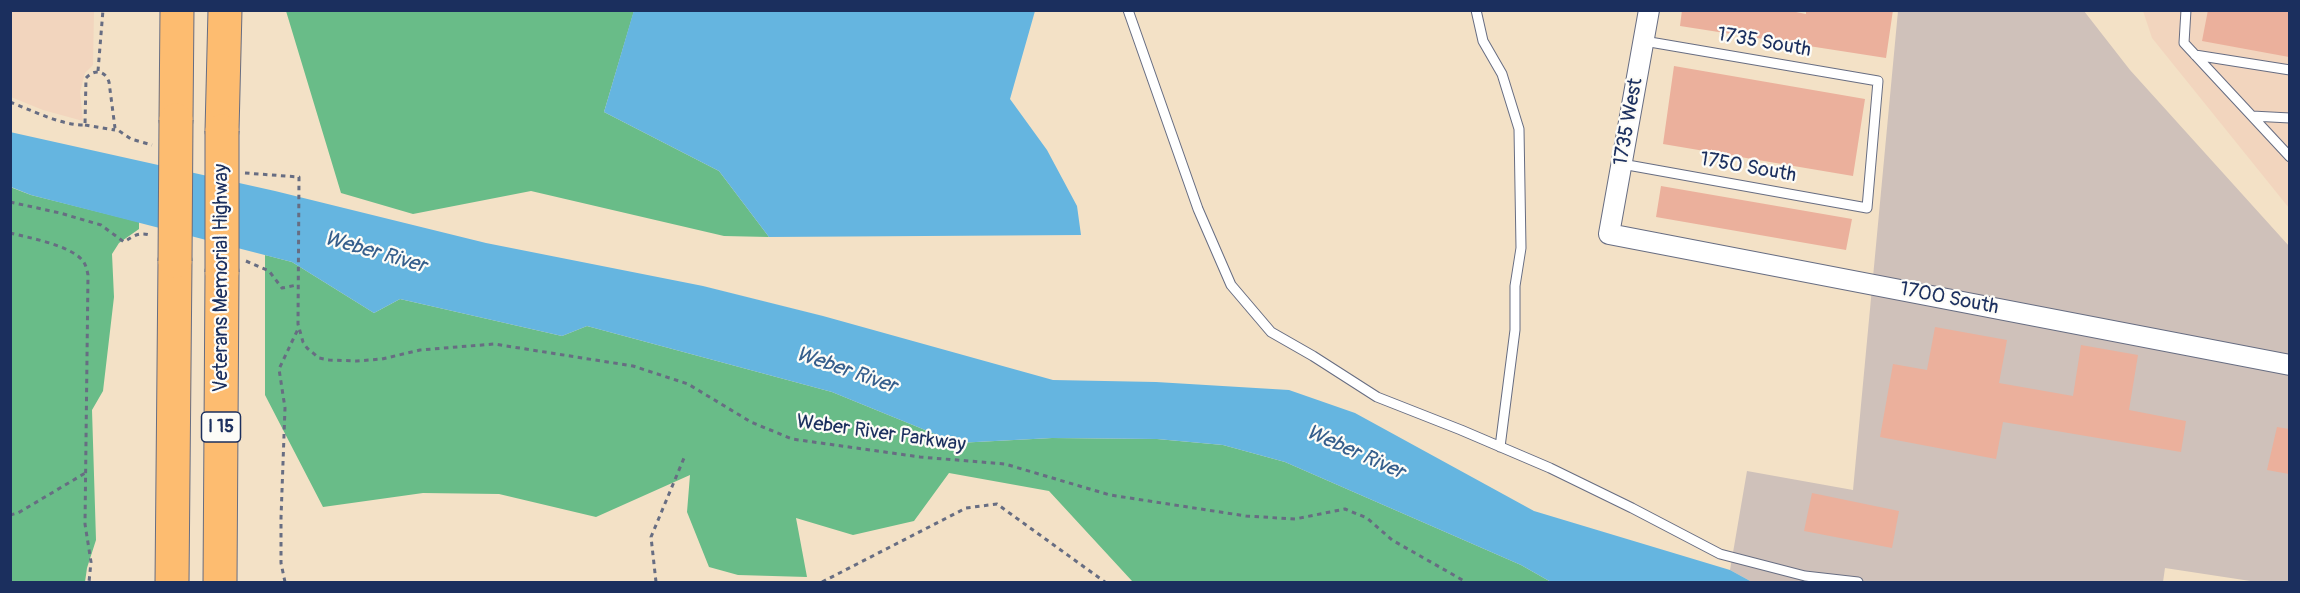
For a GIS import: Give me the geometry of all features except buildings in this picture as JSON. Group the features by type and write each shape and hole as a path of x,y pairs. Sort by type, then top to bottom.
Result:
{"highway":[{"name":"I 15","path":"172,582 177,10"},
{"name":"Veterans Memorial Highway","path":"220,582 222,131 225,10"},
{"path":"151,582 152,509 172,446"}],"street":[{"name":"1735 West","path":"1609,234 1649,10"},
{"name":"1700 South","path":"1609,234 2289,365"}],"lane":[{"path":"1128,10 1198,209 1231,285 1271,332 1377,397 1500,447 1632,508 1720,554 1804,576 1858,582"},
{"path":"1476,10 1484,41 1502,74 1519,129 1521,248 1515,286 1515,330 1500,447"},
{"path":"2186,10 2184,43 2289,157"},
{"name":"1735 South","path":"1644,41 1878,81 1867,208"},
{"path":"2195,55 2289,70"},
{"path":"2252,116 2289,118"},
{"name":"1750 South","path":"1622,164 1867,208"}],"path":[{"path":"98,72 103,10"},
{"path":"10,102 67,122 117,131 113,124 108,78 98,72 90,74 87,78 85,125"},
{"name":"Weber River Parkway","path":"299,184 297,281 299,328 307,348 320,358 374,360 420,350 494,344 633,366 688,384 751,422 792,439 920,458 1005,464 1110,495 1246,516 1295,519 1345,509 1367,518 1392,540 1466,582"},
{"path":"10,233 45,242 76,255 85,262 88,275 85,524 91,562 89,582"},
{"path":"285,582 281,563 281,518 285,408 279,369 299,328"},
{"path":"656,582 651,537 684,458"},
{"path":"10,515 18,513 87,472"},
{"path":"822,582 966,508 997,504 1104,582"}],"shaded area":[{"path":"10,11 94,11 93,65 85,73 80,92 83,121 43,110 11,97"},
{"path":"1898,11 2084,11 2130,70 2289,246 2289,582 2257,582 2165,568 2163,582 1752,582 1730,570 1747,471 1853,490"},
{"path":"2143,11 2289,11 2289,208 2152,38"}],"green space":[{"path":"286,11 634,11 604,112 719,171 769,237 724,236 531,191 413,214 341,193"},
{"path":"10,187 31,195 139,222 139,229 119,243 112,254 114,297 103,391 92,410 96,540 85,582 11,582"},
{"path":"265,255 292,262 374,313 400,299 562,336 587,326 832,392 957,443 1052,438 1157,439 1223,445 1285,462 1521,565 1551,582 1132,581 1049,491 949,473 914,521 853,535 796,518 807,577 738,575 709,567 687,512 690,475 596,517 499,494 423,493 323,507 265,395"}],"water":[{"path":"634,10 1035,11 1010,99 1047,150 1077,206 1081,235 769,237 719,171 604,112"},
{"name":"Weber River","path":"10,132 275,191 486,243 703,286 823,316 1053,380 1156,382 1289,390 1355,413 1534,511 1730,570 1752,582 1551,582 1521,565 1285,462 1223,445 1157,439 1052,438 957,443 832,392 587,326 562,336 400,299 374,313 292,262 31,195 11,187"}]}
